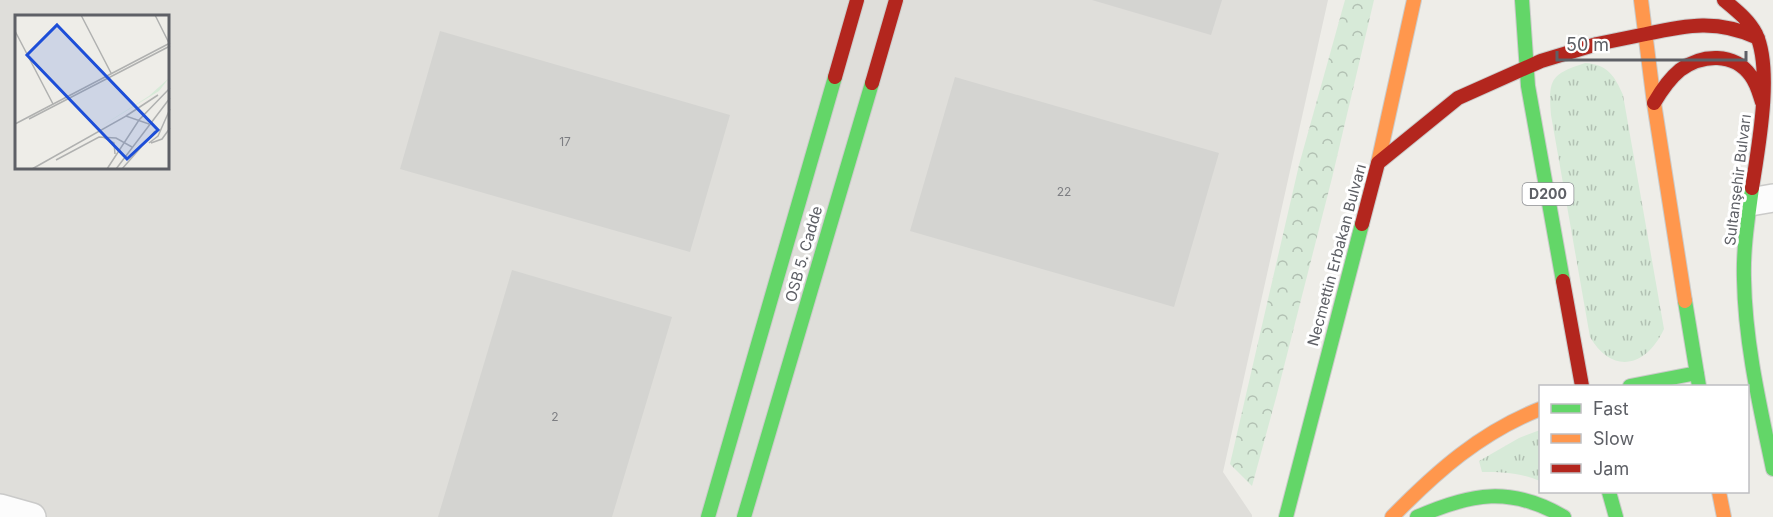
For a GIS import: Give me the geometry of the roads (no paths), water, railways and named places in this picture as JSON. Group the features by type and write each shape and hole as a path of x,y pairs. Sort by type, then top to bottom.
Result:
{"main road":[{"path":"708,517 856,0"},
{"name":"OSB 5. Cadde","path":"744,517 896,0"},
{"path":"1378,163 1414,0"},
{"name":"D200","path":"1522,0 1528,86 1582,385"},
{"path":"1641,0 1654,103 1698,380 1649,385"},
{"path":"1724,0 1749,22 1758,38"},
{"name":"Necmettin Erbakan Bulvarı","path":"1286,517 1378,163 1458,98 1541,61 1597,44 1683,25 1707,24 1732,27 1758,38"},
{"name":"Sultanşehir Bulvarı","path":"1758,38 1765,75 1761,200 1744,249 1744,282 1756,389 1773,469"},
{"path":"1654,103 1661,90 1681,68 1706,58 1720,57 1730,59 1748,71 1754,79 1764,108"},
{"path":"1392,517 1450,462 1486,435 1520,416 1539,409"},
{"path":"1609,493 1616,517"},
{"path":"1719,493 1724,517"},
{"path":"1417,517 1458,500 1485,495 1518,497 1538,503 1564,517"}],"street":[{"path":"0,508 32,517"}]}
